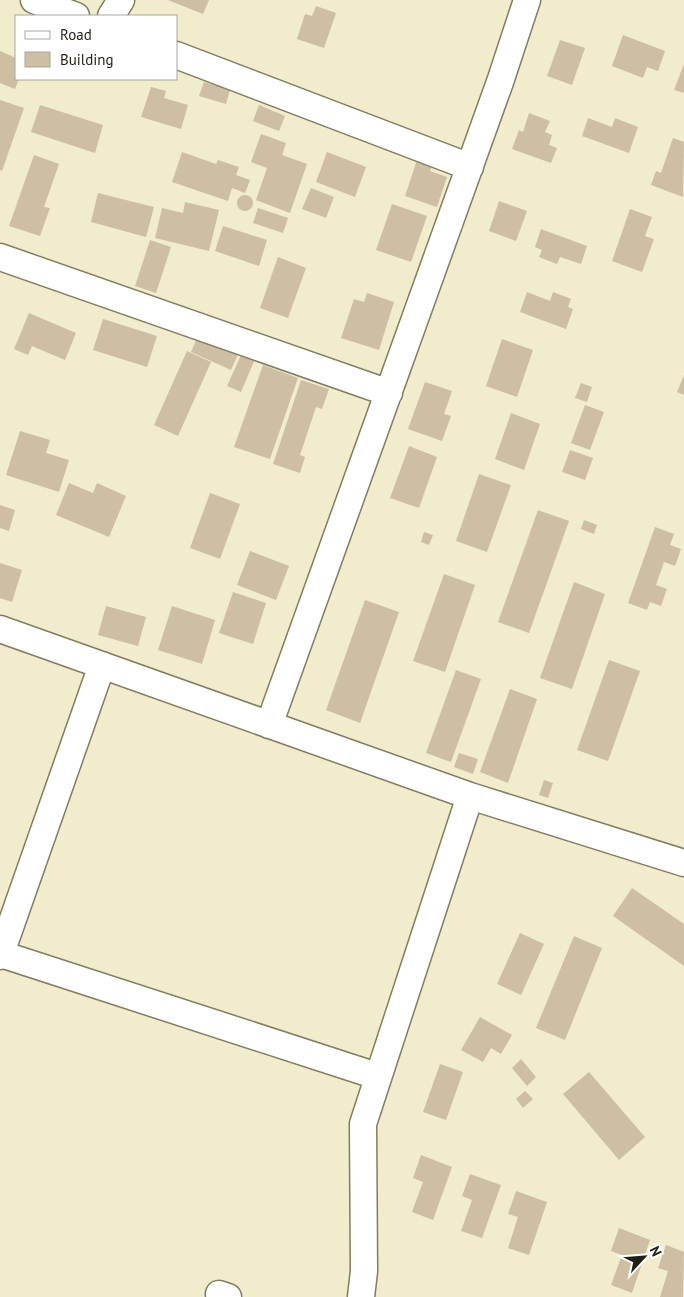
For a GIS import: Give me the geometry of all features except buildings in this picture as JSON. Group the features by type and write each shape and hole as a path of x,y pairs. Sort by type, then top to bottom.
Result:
{"street":[{"path":"34,0 73,15"},
{"path":"112,15 121,0"},
{"path":"269,725 500,82 526,0"},
{"path":"178,56 470,166"},
{"path":"0,257 389,393"},
{"path":"0,629 470,796 684,863"},
{"path":"102,665 0,955 377,1076"},
{"path":"361,1297 364,1271 363,1124 377,1076 470,796"}]}
